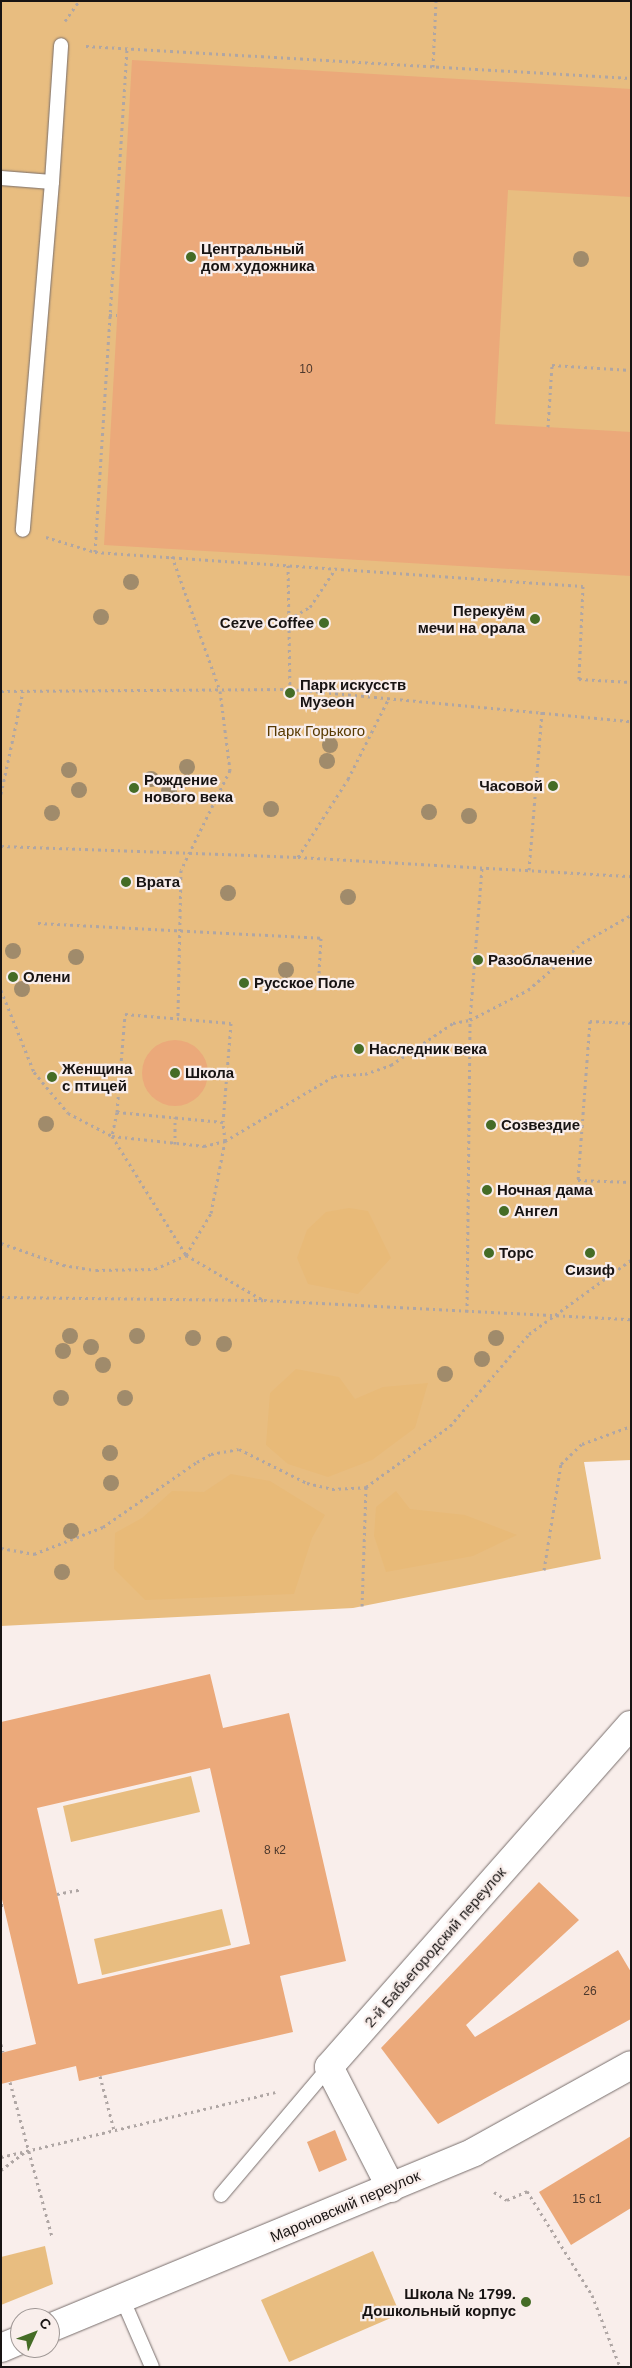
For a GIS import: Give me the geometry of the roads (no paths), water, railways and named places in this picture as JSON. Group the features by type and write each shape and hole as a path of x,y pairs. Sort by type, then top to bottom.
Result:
{"street":[{"name":"2-й Бабьегородский переулок","path":"323,2075 631,1726"},
{"name":"Мароновский переулок","path":"60,2324 392,2188 474,2152 631,2065"},
{"path":"323,2075 392,2188"}],"lane":[{"path":"23,530 52,182 61,45"},
{"path":"1,178 52,182"},
{"path":"221,2195 323,2075"},
{"path":"122,2298 152,2367"}],"place":[{"name":"Центральный дом художника","path":"191,257"},
{"name":"Перекуём мечи на орала","path":"535,619"},
{"name":"Cezve Coffee","path":"324,623"},
{"name":"Парк искусств Музеон","path":"290,693"},
{"name":"Часовой","path":"553,786"},
{"name":"Рождение нового века","path":"134,788"},
{"name":"Врата","path":"126,882"},
{"name":"Разоблачение","path":"478,960"},
{"name":"Олени","path":"13,977"},
{"name":"Русское Поле","path":"244,983"},
{"name":"Наследник века","path":"359,1049"},
{"name":"Школа","path":"175,1073"},
{"name":"Женщина с птицей","path":"52,1077"},
{"name":"Созвездие","path":"491,1125"},
{"name":"Ночная дама","path":"487,1190"},
{"name":"Ангел","path":"504,1211"},
{"name":"Торс","path":"489,1253"},
{"name":"Сизиф","path":"590,1253"},
{"name":"Школа № 1799. Дошкольный корпус","path":"526,2302"}],"park label":[{"name":"Парк Горького","path":"316,731"}]}
